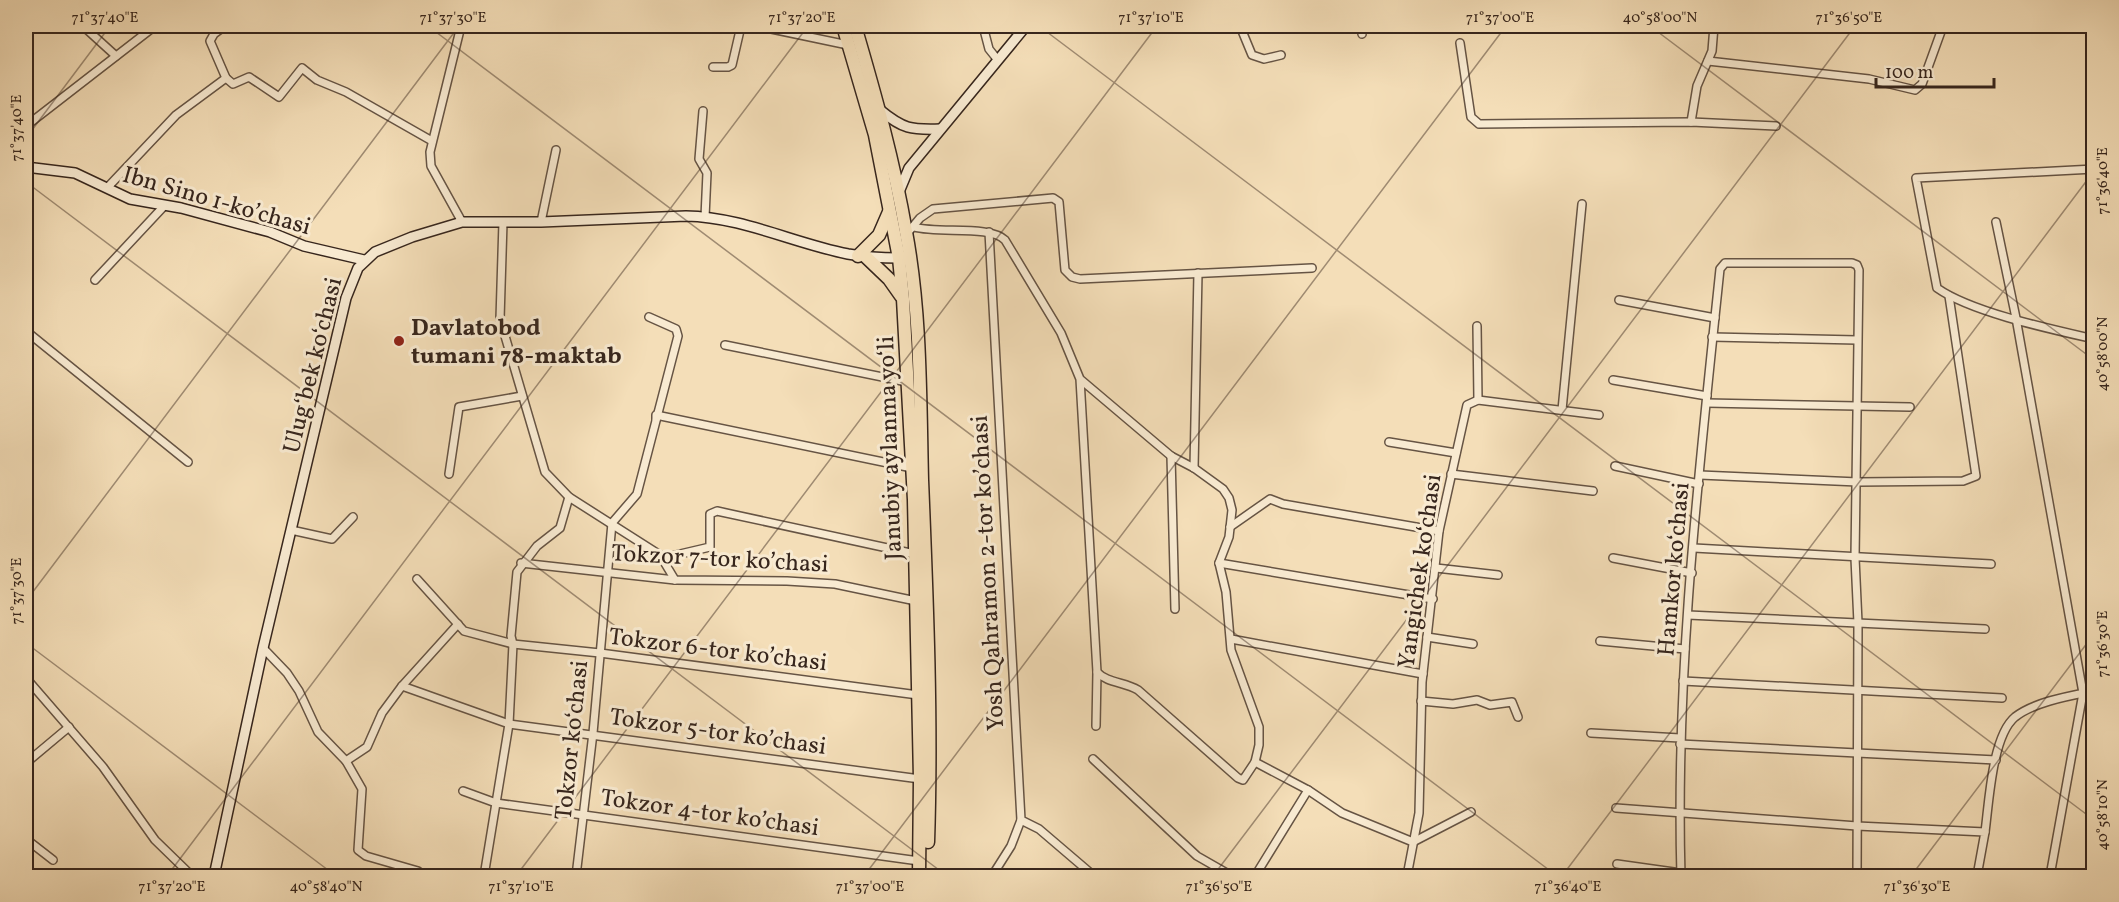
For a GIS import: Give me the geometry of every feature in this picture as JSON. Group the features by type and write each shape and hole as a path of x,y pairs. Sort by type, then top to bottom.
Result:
{"highway":[{"name":"Janubiy aylanma yoʻli","path":"843,26 875,135 890,211 903,298 915,554 920,779 919,876"},
{"name":"Janubiy aylanma yoʻli","path":"855,26 880,110 898,194 910,230 928,634 930,784 926,876"},
{"path":"890,211 879,235 862,256 890,279 903,298"}],"street":[{"path":"83,26 116,56"},
{"path":"26,126 155,26"},
{"path":"225,26 214,34 210,41 226,78 233,84 249,77 279,96 302,68 317,80 346,92 432,141"},
{"path":"461,26 432,141 431,166 462,222"},
{"path":"713,67 732,65 741,26"},
{"path":"757,26 848,45"},
{"path":"983,26 989,49 997,59"},
{"path":"898,194 909,168 1026,26"},
{"path":"1240,26 1252,56 1264,59 1281,56"},
{"path":"1361,26 1362,34"},
{"path":"1691,122 1697,86 1714,39 1714,26"},
{"path":"1707,61 1857,78 1915,90 1922,84 1943,26"},
{"path":"1460,43 1471,117 1479,124 1691,122 1776,126"},
{"path":"107,188 176,115 226,78"},
{"path":"880,110 895,122 912,130 940,129"},
{"path":"703,111 699,162 707,172 705,216"},
{"path":"541,222 556,150"},
{"name":"Ibn Sino 1-koʼchasi","path":"26,167 75,173 130,199 165,205 270,232 304,246 364,260"},
{"path":"2094,169 1916,178 1937,288 1949,296 2016,318 2094,339"},
{"path":"910,230 920,218 933,209 1053,198 1059,202 1065,270 1072,277 1080,279 1312,268"},
{"path":"1562,410 1582,204"},
{"path":"95,280 165,205"},
{"name":"Ulugʻbek koʻchasi","path":"214,876 263,648 346,298 352,279 364,260 412,237 462,222 541,222 705,216 862,256 898,258"},
{"path":"503,222 500,319 545,472 551,482 569,497 663,558 675,580"},
{"path":"1996,222 2016,318 2083,693 2050,876"},
{"path":"910,230 999,234 1005,240 1061,333 1080,379 1097,672 1096,726"},
{"name":"Yosh Qahramon 2-tor koʼchasi","path":"989,232 1022,820"},
{"name":"Hamkor koʻchasi","path":"1681,875 1680,741 1685,649 1712,337 1722,265 1857,265 1859,270 1857,340"},
{"path":"1194,468 1198,273"},
{"path":"1700,475 1858,483 1963,481 1976,476 1949,296"},
{"path":"1619,300 1715,318"},
{"path":"612,524 637,494 678,336 676,329 650,317"},
{"path":"1477,326 1478,400 1599,415"},
{"path":"26,331 188,462"},
{"path":"1712,337 1857,340 1859,406 1855,558 1858,623 1857,876"},
{"path":"725,345 907,382"},
{"path":"1080,379 1171,456 1194,468 1226,493 1232,510 1230,527 1219,563 1236,668 1259,727 1256,762 1245,778 1238,778 1138,690 1125,682 1106,679 1097,672"},
{"path":"1613,380 1707,400 1910,407"},
{"path":"449,474 459,407 522,396"},
{"name":"Yangichek koʻchasi","path":"1409,875 1419,813 1421,701 1439,531 1467,405 1478,400"},
{"path":"656,415 912,468"},
{"path":"1389,442 1456,453"},
{"path":"1171,456 1175,609"},
{"path":"1615,466 1699,484"},
{"path":"1451,474 1593,491"},
{"path":"484,876 509,724 513,644 511,636 516,578 521,563 560,528 569,497"},
{"path":"1230,527 1270,499 1283,504 1439,531"},
{"path":"663,558 710,547 710,514 717,512 915,554"},
{"path":"291,530 332,539 353,518"},
{"name":"Tokzor koʻchasi","path":"576,876 593,733 612,524"},
{"path":"1694,548 1991,564"},
{"path":"1612,558 1692,573"},
{"name":"Tokzor 7-tor koʼchasi","path":"521,563 675,580 835,584 916,601"},
{"path":"1219,563 1432,599"},
{"path":"1436,568 1498,575"},
{"path":"346,761 367,747 382,713 402,686 458,624 417,579"},
{"path":"1688,615 1985,629"},
{"name":"Tokzor 6-tor koʼchasi","path":"458,624 470,634 513,644 600,653 918,695"},
{"path":"1427,637 1473,644"},
{"path":"1231,639 1423,674"},
{"path":"1600,641 1685,649"},
{"path":"263,648 299,691 318,732 346,761 362,789 357,850 366,856 418,871 424,876"},
{"path":"26,678 103,767 155,840 192,876"},
{"path":"1683,681 1858,688 2002,698"},
{"name":"Tokzor 5-tor koʼchasi","path":"402,686 509,724 593,733 920,779"},
{"path":"1977,876 1996,760 2003,732 2014,718 2027,710 2094,691"},
{"path":"1421,701 1453,704 1477,700 1490,705 1512,702 1518,717"},
{"path":"26,763 69,727"},
{"path":"1591,733 1857,754 1996,760"},
{"path":"1094,759 1197,856 1232,876"},
{"path":"1256,762 1308,790 1342,813 1413,842 1471,812"},
{"path":"1255,876 1308,790"},
{"name":"Tokzor 4-tor koʼchasi","path":"463,791 496,802 919,861"},
{"path":"1616,808 1857,826 1985,832"},
{"path":"992,876 1011,846 1022,820 1040,829 1094,876"},
{"path":"26,839 53,860"},
{"path":"1617,864 1681,875"}],"place":[{"name":"Davlatobod tumani 78-maktab","path":"399,341"}]}
